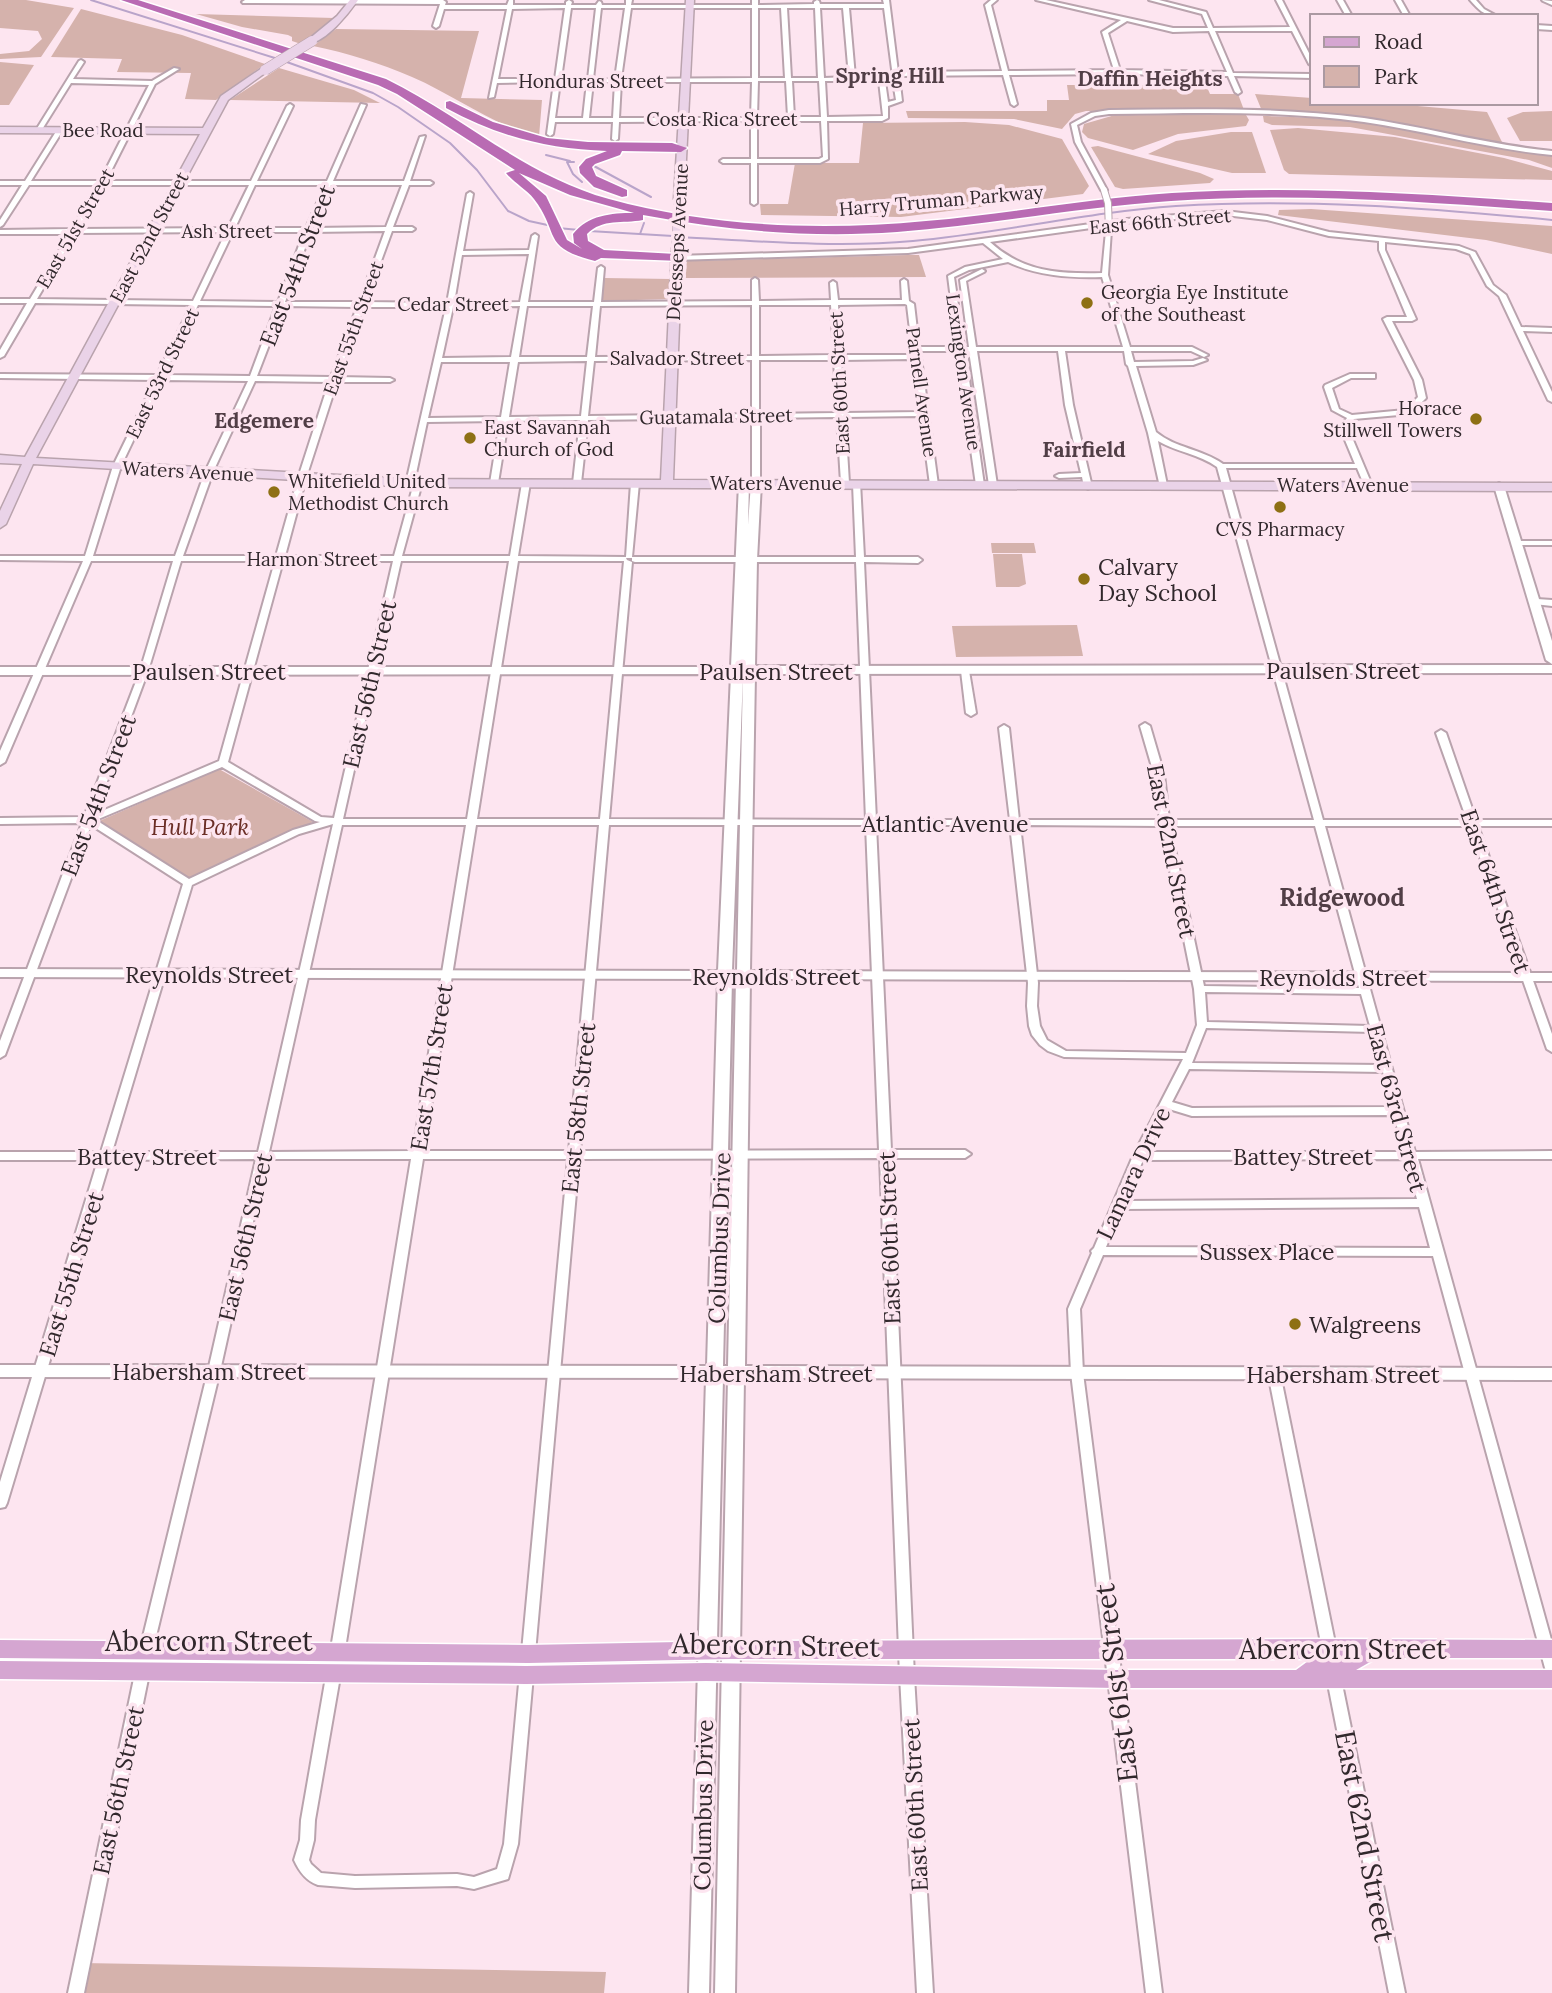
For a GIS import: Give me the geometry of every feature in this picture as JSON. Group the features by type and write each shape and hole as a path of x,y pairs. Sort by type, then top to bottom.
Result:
{"highway":[{"path":"121,0 207,25"},
{"name":"Harry Truman Parkway","path":"127,0 382,82 440,114 533,174 568,190 668,216 744,226 811,229 894,228 1123,201 1220,194 1333,193 1552,204"},
{"name":"Harry Truman Parkway","path":"144,0 351,65 415,90 526,162 577,186 645,205 747,220 812,224 889,222 1152,193 1311,188 1552,204"},
{"path":"351,65 419,87 485,126 520,138 580,146 681,148"},
{"path":"440,114 540,197 556,237 571,250 604,258 676,253"},
{"path":"681,148 611,153 589,162 586,174 591,181 607,189 645,200 747,220"},
{"path":"676,253 601,254 586,248 580,239 584,229 592,224 628,216 757,230 835,232 894,228"}],"main road":[{"name":"East 52nd Street","path":"0,524 29,460 224,98 312,41 340,18 354,1"},
{"name":"Delesseps Avenue","path":"667,483 668,417 690,3"},
{"name":"Bee Road","path":"0,130 207,131"},
{"name":"Waters Avenue","path":"0,459 414,483 987,485 1086,481 1163,485 1552,487"},
{"name":"Abercorn Street","path":"0,1649 145,1660 527,1664 719,1661 908,1650 1113,1648 1378,1648 1550,1655"},
{"path":"1301,1679 1326,1660 1329,1648"},
{"path":"1334,1679 1350,1660 1378,1648"},
{"name":"Abercorn Street","path":"0,1670 145,1660"},
{"name":"Abercorn Street","path":"719,1661 908,1676 1552,1679"}],"street":[{"path":"993,0 988,5 1014,104"},
{"path":"1039,0 1173,30 1295,29"},
{"path":"1152,0 1201,11 1212,30 1238,92"},
{"path":"1279,0 1310,60"},
{"path":"1473,0 1490,14"},
{"path":"1545,0 1552,3"},
{"path":"239,15 245,1 755,3 784,6 886,3 899,102 885,107 882,79"},
{"path":"436,26 443,3"},
{"path":"491,97 511,3"},
{"path":"550,134 569,3"},
{"path":"586,119 586,99 599,3"},
{"path":"615,139 618,80 629,3"},
{"path":"754,203 755,3"},
{"path":"723,161 826,158 817,3"},
{"path":"784,6 791,119"},
{"path":"846,6 852,79"},
{"path":"1118,72 1105,32 1125,20"},
{"path":"39,130 81,62"},
{"path":"69,81 153,83 176,69"},
{"name":"Honduras Street","path":"496,81 882,79 895,76 1118,72 1310,76"},
{"name":"East 51st Street","path":"0,356 102,183 153,83"},
{"name":"East 54th Street","path":"0,1055 144,671 178,558 209,472 253,378 308,230 363,105"},
{"name":"East 53rd Street","path":"0,762 88,558 117,467 290,106"},
{"name":"Costa Rica Street","path":"551,120 882,119 886,117 885,107"},
{"path":"1163,485 1152,433 1105,275 1109,230 1108,203 1104,190 1078,142 1074,124 1093,114 1110,112 1332,117 1402,126 1521,150 1552,153"},
{"path":"0,225 60,130"},
{"name":"East 55th Street","path":"223,764 246,671 302,478 334,379 423,137"},
{"path":"0,183 430,183"},
{"name":"East 56th Street","path":"76,1993 145,1660 215,1371 373,672 414,483 423,420 450,304 470,194"},
{"name":"East 66th Street","path":"676,253 876,253 986,242 1127,222 1225,214 1257,216 1318,232 1448,246 1472,252 1490,286 1502,295 1551,397"},
{"name":"Ash Street","path":"0,232 412,229"},
{"path":"494,483 535,236"},
{"path":"1372,376 1350,376 1328,387 1336,410 1351,417 1406,412 1422,398 1422,387 1394,339 1387,319 1412,319 1382,250 1382,241"},
{"path":"986,242 1017,264 1063,275 1105,275"},
{"path":"460,253 531,252"},
{"name":"Lexington Avenue","path":"987,485 969,415 951,276 1008,260"},
{"name":"Lexington Avenue","path":"987,485 982,414 963,280 979,272 1017,264"},
{"path":"578,483 601,268"},
{"path":"750,483 757,416 755,280"},
{"name":"Parnell Avenue","path":"904,281 906,302 910,304 934,485"},
{"name":"East 60th Street","path":"833,283 840,415 860,560 908,1676 925,1993"},
{"path":"951,283 963,283"},
{"name":"Cedar Street","path":"0,301 363,304 906,302"},
{"path":"1519,329 1552,330"},
{"name":"Salvador Street","path":"436,360 836,357 961,349 1192,349 1203,358 1152,363"},
{"path":"1059,475 1086,481 1069,405 1061,349"},
{"path":"1130,364 1152,363 1148,349"},
{"path":"0,376 390,380"},
{"name":"Guatamala Street","path":"423,420 925,414"},
{"path":"969,415 982,414"},
{"path":"1351,417 1344,428 1368,485"},
{"path":"1152,433 1165,442 1204,455 1221,466 1359,466"},
{"name":"East 63rd Street","path":"1221,466 1470,1374 1550,1655"},
{"name":"East 57th Street","path":"526,483 336,1662 308,1820 307,1840 301,1860 306,1869 318,1879 355,1882 457,1880 474,1883 503,1874 511,1844 527,1664"},
{"name":"East 58th Street","path":"527,1664 635,483"},
{"name":"Columbus Drive","path":"699,1993 736,1373 745,975 740,822 750,483"},
{"path":"1499,486 1552,660"},
{"path":"1518,543 1552,543"},
{"name":"Harmon Street","path":"0,558 918,560"},
{"path":"1536,602 1552,603"},
{"name":"Paulsen Street","path":"0,671 1552,669"},
{"path":"965,671 971,713"},
{"name":"East 62nd Street","path":"1145,726 1159,774 1165,823 1197,983"},
{"path":"1004,728 1037,1038 1049,1049 1064,1054 1387,1069"},
{"name":"East 64th Street","path":"1441,733 1552,1049"},
{"path":"0,821 89,820 223,764"},
{"name":"Atlantic Avenue","path":"223,764 318,819 338,822"},
{"path":"89,820 188,883"},
{"name":"Atlantic Avenue","path":"188,883 313,825 338,822 1552,823"},
{"name":"Columbus Drive","path":"725,1993 715,1373 725,975 740,822"},
{"name":"East 55th Street","path":"0,1503 106,1156 158,973 188,883"},
{"name":"Reynolds Street","path":"0,973 1031,977 1197,983 1363,984 1552,978"},
{"name":"Lamara Drive","path":"1077,1373 1074,1309 1139,1156 1188,1061 1202,1026 1197,983"},
{"path":"1202,1026 1376,1029"},
{"path":"1166,1104 1192,1112 1398,1111"},
{"name":"Battey Street","path":"0,1156 965,1154"},
{"name":"Battey Street","path":"1139,1156 1552,1155"},
{"path":"1117,1205 1423,1203"},
{"name":"Sussex Place","path":"1097,1251 1437,1252"},
{"name":"Habersham Street","path":"0,1371 1552,1374"},
{"name":"East 61st Street","path":"1077,1373 1154,1993"},
{"path":"1274,1373 1329,1648"},
{"name":"East 62nd Street","path":"1334,1679 1397,1993"}],"green space":[{"path":"0,0 26,0 74,8 41,57 0,59 0,54 29,51 42,39 38,31 0,28"},
{"path":"81,9 182,35 265,64 216,100 185,99 191,73 117,72 122,59 51,57"},
{"path":"196,14 334,18 301,44 292,41 292,37 288,35 242,27"},
{"path":"336,29 479,31 461,98 542,100 539,137 505,125 400,72 313,46"},
{"path":"0,62 34,65 9,105 0,105"},
{"path":"279,68 354,90 380,103 230,100"},
{"path":"1067,85 1206,85 1210,94 1238,94 1244,110 1086,111 1075,114 1062,129 1014,119 908,118 906,111 1047,111 1047,100 1069,100"},
{"path":"1255,94 1310,98 1310,105 1406,105 1487,112 1503,144 1380,119 1262,111"},
{"path":"1552,111 1552,141 1520,141 1507,118 1523,112"},
{"path":"1115,115 1246,115 1249,120 1246,126 1178,134 1133,150 1088,138 1082,132 1084,124"},
{"path":"1263,116 1336,119 1408,128 1552,155 1552,168 1529,160 1350,127 1272,125 1264,122"},
{"path":"965,122 1009,125 1062,139 1089,186 1083,194 901,217 761,215 760,204 788,204 795,163 859,163 863,123"},
{"path":"1298,128 1395,137 1504,158 1552,171 1552,180 1289,174 1284,170 1270,130"},
{"path":"1231,132 1252,132 1266,173 1232,173 1148,154 1176,141"},
{"path":"1098,146 1214,179 1210,183 1123,189 1115,187 1091,147"},
{"path":"1311,209 1552,226 1552,254 1486,240 1278,215 1279,210"},
{"path":"919,255 926,277 685,278 687,261"},
{"path":"604,278 671,279 670,299 602,301"},
{"path":"991,543 1034,543 1036,553 992,553"},
{"path":"993,554 1022,554 1026,584 1019,587 996,587"},
{"path":"1077,625 1083,656 956,657 952,626"},
{"name":"Hull Park","path":"219,769 313,822 191,879 97,822"},
{"path":"82,1963 606,1972 604,1993 76,1993"}],"waterway":[{"path":"91,0 278,59"},
{"path":"284,61 373,93 398,107 450,143 477,170 508,211 529,221 552,226"},
{"path":"546,155 570,161"},
{"path":"574,162 567,162 573,174 582,182"},
{"path":"594,166 651,197"},
{"path":"680,237 796,243 884,243 946,237 1143,209 1270,203 1364,206 1552,220"},
{"path":"640,234 644,223"},
{"path":"558,228 579,230"},
{"path":"589,231 673,236"}],"place":[{"name":"Georgia Eye Institute of the Southeast","path":"1087,303"},
{"name":"Horace Stillwell Towers","path":"1476,419"},
{"name":"East Savannah Church of God","path":"470,438"},
{"name":"Whitefield United Methodist Church","path":"274,492"},
{"name":"CVS Pharmacy","path":"1280,507"},
{"name":"Calvary Day School","path":"1084,579"},
{"name":"Walgreens","path":"1295,1324"}],"district":[{"name":"Spring Hill","path":"890,75"},
{"name":"Daffin Heights","path":"1150,78"},
{"name":"Edgemere","path":"264,420"},
{"name":"Fairfield","path":"1084,449"},
{"name":"Ridgewood","path":"1342,897"}]}
